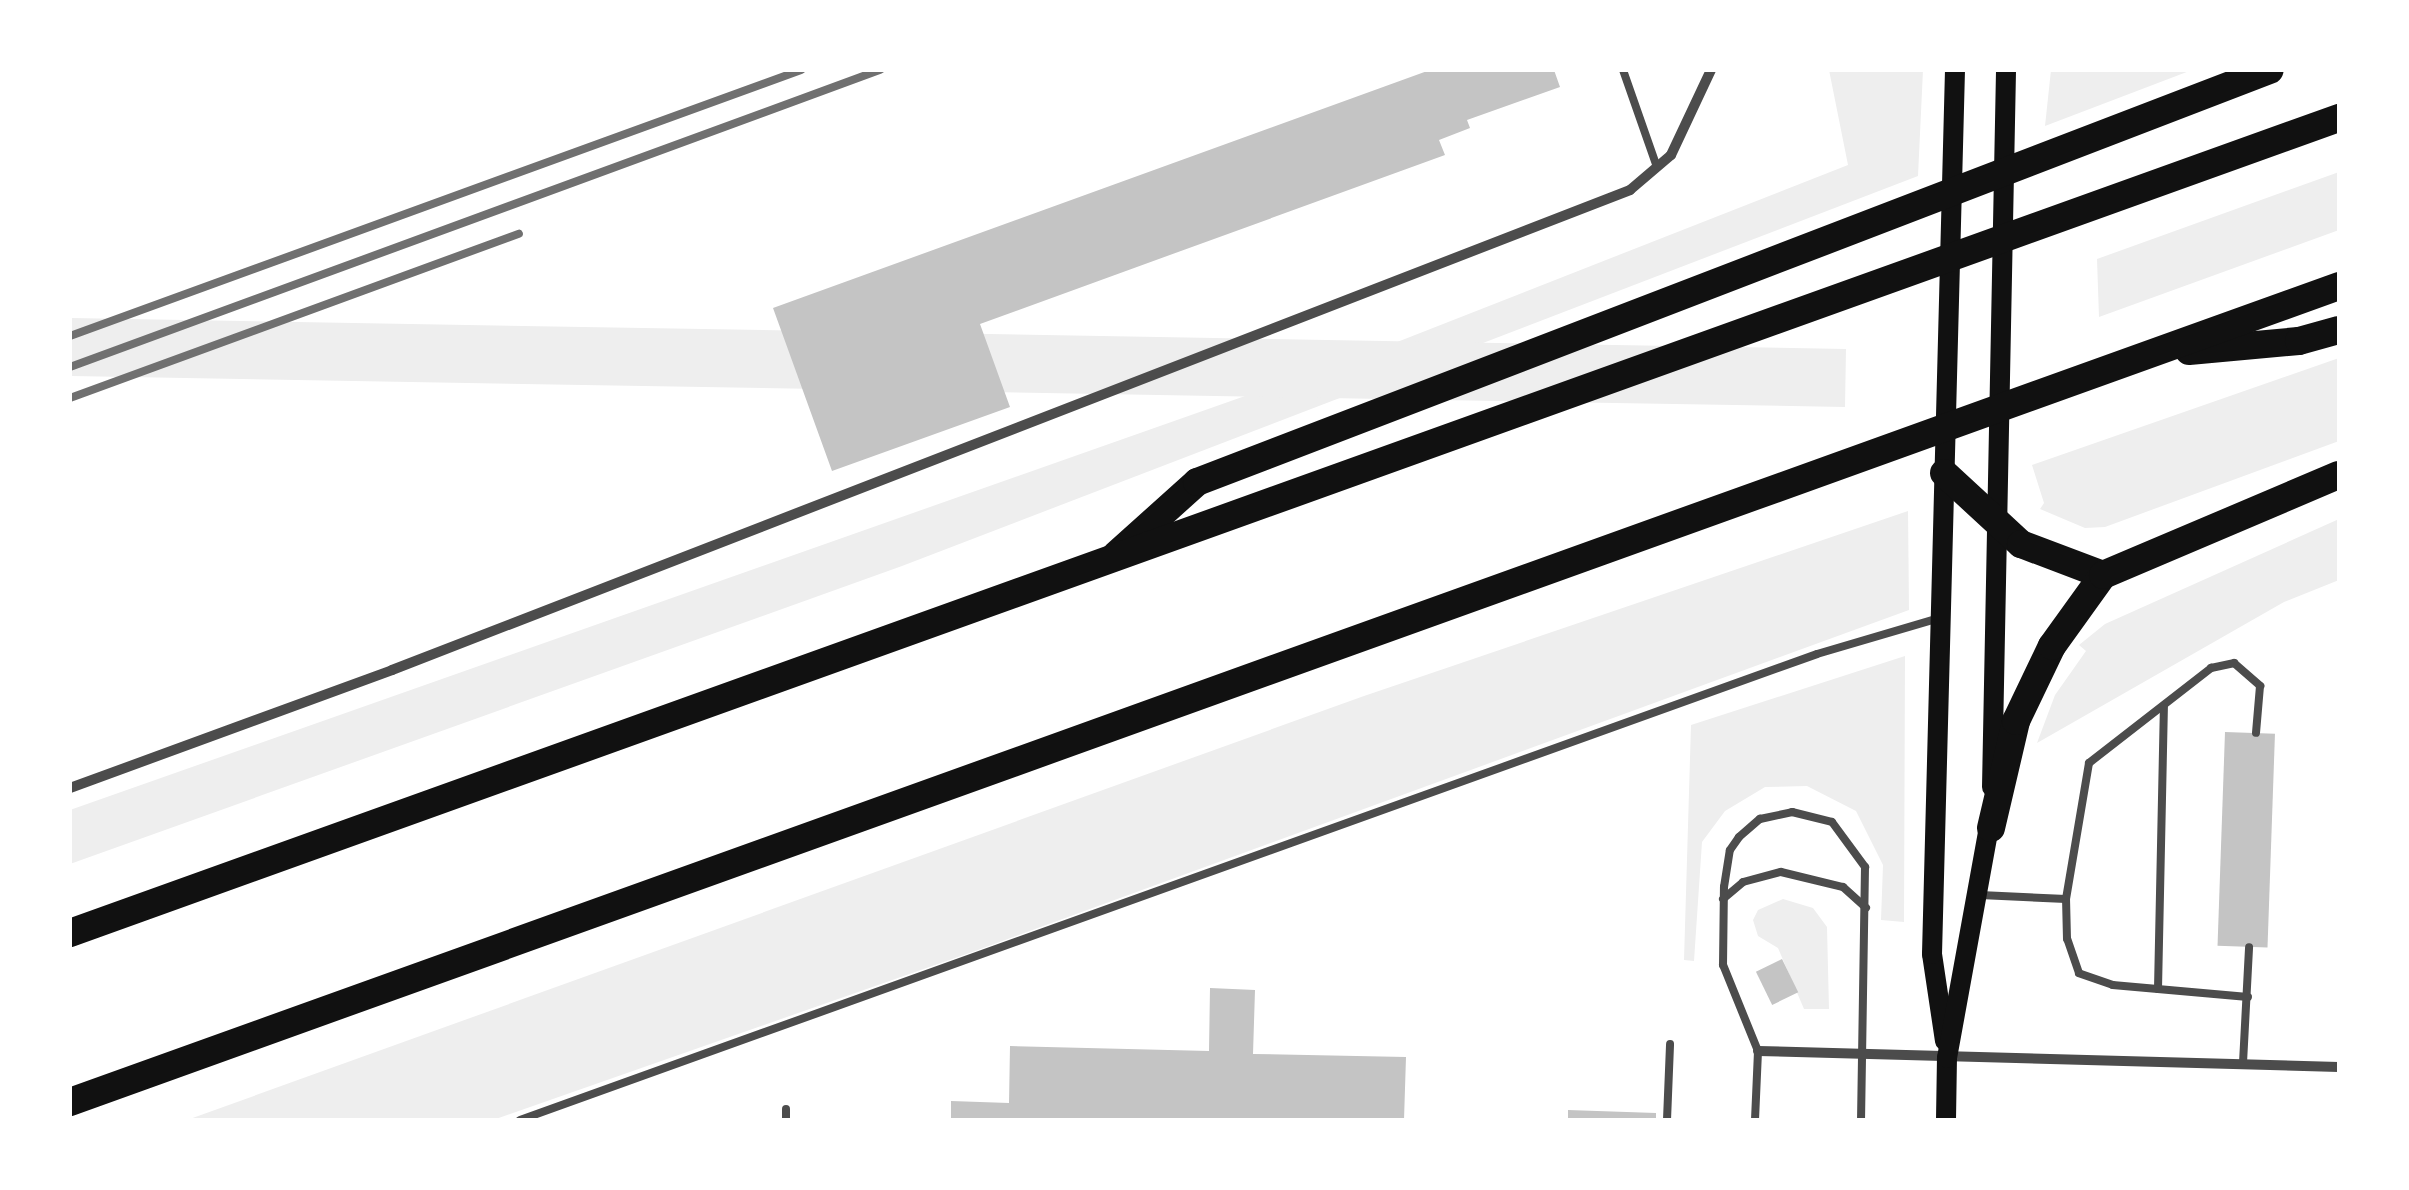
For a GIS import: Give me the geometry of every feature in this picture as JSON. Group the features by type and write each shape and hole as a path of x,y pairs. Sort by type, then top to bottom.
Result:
{"highway":[{"path":"1104,566 1197,482 2270,70"},
{"path":"70,934 1104,566 2339,118"},
{"path":"70,1102 2339,286"},
{"path":"2148,354 2299,341 2339,330"},
{"path":"1944,473 2021,544 2103,575"},
{"path":"1991,828 2016,720 2052,646 2103,575 2339,476"}],"main road":[{"path":"1948,1058 1932,954 1955,70"},
{"path":"1946,1120 1948,1058 1991,828 2006,70"}],"street":[{"path":"70,788 392,670 1630,190 1657,167 1696,112 1711,70"},
{"path":"1758,1051 2339,1067"}],"lane":[{"path":"1623,70 1657,167"},
{"path":"520,1120 1833,649 1940,618"},
{"path":"2248,997 2113,985 2079,973 2067,939 2066,899 2089,764 2211,668 2234,662 2260,686 2256,732"},
{"path":"2158,989 2164,706"},
{"path":"1754,1120 1758,1051 1723,965 1723,898 1730,850 1739,838 1760,819 1792,812 1832,822 1846,832 1865,867 1861,1120"},
{"path":"1723,898 1744,882 1780,872 1843,887 1866,908"},
{"path":"1979,895 2066,899"},
{"path":"2243,1064 2249,946"},
{"path":"1667,1120 1670,1044"},
{"path":"786,1108 786,1120"}],"shaded area":[{"path":"1829,70 1923,70 1918,176 902,566 70,864 70,810 1387,346 1848,165"},
{"path":"2051,70 2192,70 2045,126"},
{"path":"2339,172 2339,230 2099,317 2097,259"},
{"path":"70,318 1846,349 1845,407 70,376"},
{"path":"2339,358 2339,441 2105,527 2085,528 2040,509 2044,503 2032,465"},
{"path":"1908,511 1909,610 975,951 493,1120 187,1120 1364,696"},
{"path":"2339,519 2339,580 2284,602 2037,743 2055,695 2086,651 2079,645 2105,624"},
{"path":"1905,656 1904,922 1881,920 1883,865 1856,811 1807,786 1765,787 1725,811 1702,842 1694,961 1684,960 1691,725"},
{"path":"1783,899 1813,908 1827,927 1829,1009 1804,1009 1778,948 1758,936 1753,920 1758,910"}],"building":[{"path":"1430,70 1554,70 1560,87 1467,120 1470,128 1439,140 1445,155 980,324 1010,407 832,471 773,308"},
{"path":"2225,732 2275,734 2268,948 2218,946"},
{"path":"1782,959 1798,992 1772,1005 1756,972"},
{"path":"1210,988 1255,990 1253,1054 1406,1057 1404,1120 951,1120 951,1101 1009,1103 1010,1046 1209,1051"},
{"path":"1568,1110 1656,1113 1656,1120 1568,1120"}],"railway":[{"path":"70,336 801,70"},
{"path":"70,367 880,70"},
{"path":"70,398 519,234"}]}
